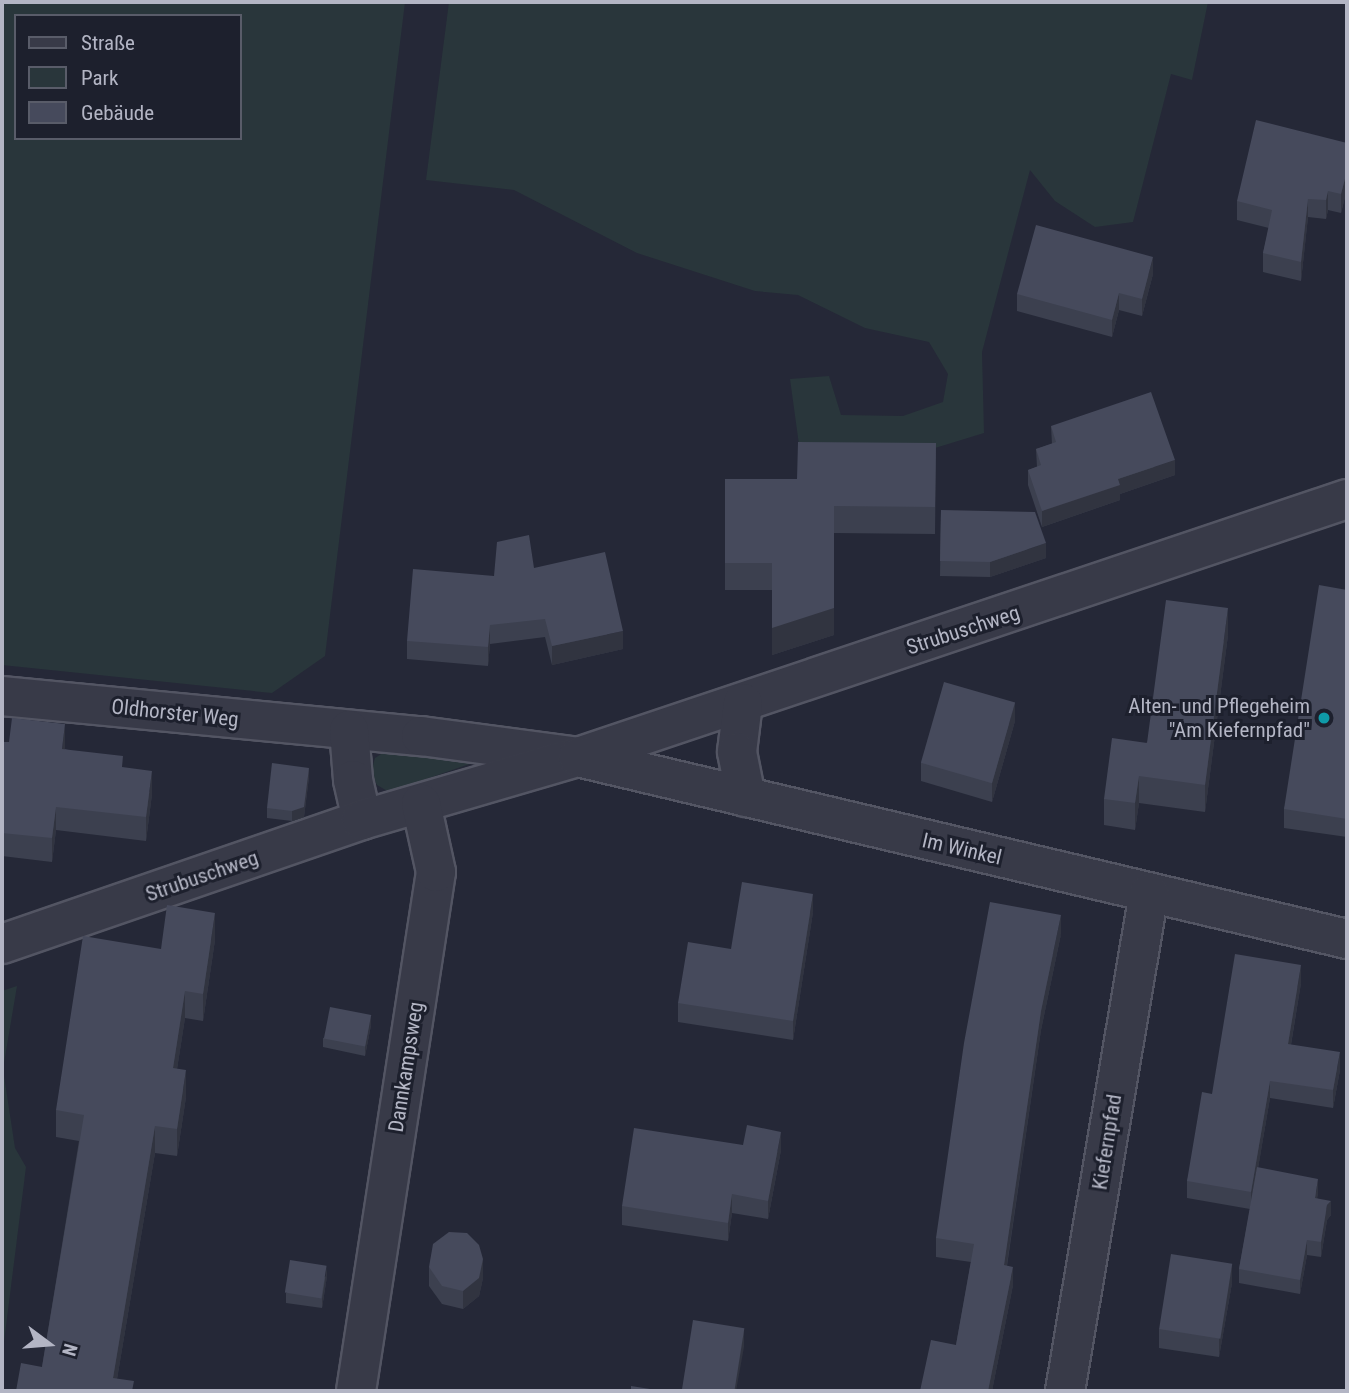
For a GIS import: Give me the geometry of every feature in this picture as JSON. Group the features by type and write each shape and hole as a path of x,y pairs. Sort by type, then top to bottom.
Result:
{"street":[{"name":"Strubuschweg","path":"421,804 578,757 743,703 1347,499"},
{"name":"Oldhorster Weg","path":"2,695 421,736"},
{"path":"743,703 737,752 746,797"},
{"path":"349,730 353,780 362,820 421,804"},
{"name":"Strubuschweg","path":"421,736 578,757"},
{"name":"Im Winkel","path":"578,757 1347,939"},
{"name":"Dannkampsweg","path":"356,1391 436,872 421,804"},
{"name":"Strubuschweg","path":"2,944 362,820"},
{"name":"Kiefernpfad","path":"1065,1391 1149,893"}],"green space":[{"path":"2,2 405,2 325,656 272,693 2,665"},
{"path":"449,2 1208,2 1192,80 1171,74 1133,222 1095,227 1055,201 1030,170 982,352 984,433 922,452 800,452 790,379 829,376 841,415 903,416 943,402 948,374 929,342 865,328 798,295 755,291 637,253 514,190 426,180"},
{"path":"386,751 478,761 389,792 377,785 371,772 375,758"},
{"path":"17,986 3,1069 15,1148 26,1167 2,1358 2,991"}],"building":[{"path":"1256,120 1347,143 1347,171 1341,194 1328,191 1326,200 1308,199 1301,262 1263,253 1272,210 1237,201"},
{"path":"1036,225 1153,257 1142,299 1119,293 1112,320 1017,294"},
{"path":"1151,392 1175,460 1118,479 1120,485 1042,511 1028,470 1041,465 1036,449 1056,442 1051,426"},
{"path":"798,442 936,443 935,507 834,506 834,608 772,628 772,563 725,563 725,479 797,479"},
{"path":"941,510 1035,512 1046,543 990,562 940,561"},
{"path":"529,535 534,568 605,552 623,631 552,646 545,619 490,625 488,647 407,641 413,569 494,576 497,542"},
{"name":"Alten- und Pflegeheim \"Am Kiefernpfad\"","path":"1319,585 1347,590 1347,819 1284,809"},
{"path":"1166,600 1228,608 1205,785 1139,776 1135,803 1104,799 1112,738 1147,743"},
{"path":"944,682 1015,702 992,783 921,763"},
{"path":"12,718 65,724 62,749 123,756 122,767 152,771 146,817 56,807 52,838 2,833 2,742 9,742"},
{"path":"272,763 309,768 304,807 292,811 267,808"},
{"path":"742,882 813,894 793,1021 678,1003 688,942 731,949"},
{"path":"990,902 1061,915 1041,1011 1004,1265 1013,1267 988,1391 920,1391 931,1340 956,1345 974,1244 936,1238 964,1043"},
{"path":"167,905 215,913 203,994 185,991 173,1068 186,1070 177,1129 155,1126 113,1378 134,1381 132,1391 16,1391 21,1363 42,1367 84,1115 56,1110 83,936 161,949"},
{"path":"1235,954 1301,965 1288,1044 1340,1052 1333,1090 1270,1081 1251,1192 1187,1181 1202,1092 1212,1094"},
{"path":"330,1007 371,1015 365,1046 324,1038"},
{"path":"747,1125 781,1132 768,1201 732,1194 728,1223 622,1206 634,1128 743,1145"},
{"path":"1257,1167 1318,1179 1315,1198 1331,1201 1327,1205 1321,1242 1307,1240 1300,1280 1239,1269"},
{"path":"449,1232 467,1233 479,1245 483,1259 479,1278 463,1291 442,1286 429,1267 433,1244"},
{"path":"1171,1254 1232,1264 1220,1339 1159,1329"},
{"path":"290,1260 327,1266 321,1298 285,1293"},
{"path":"693,1320 744,1328 734,1391 682,1391"},
{"path":"631,1386 663,1391 631,1391"}],"place":[{"name":"Alten- und Pflegeheim \"Am Kiefernpfad\"","path":"1324,718"}]}
